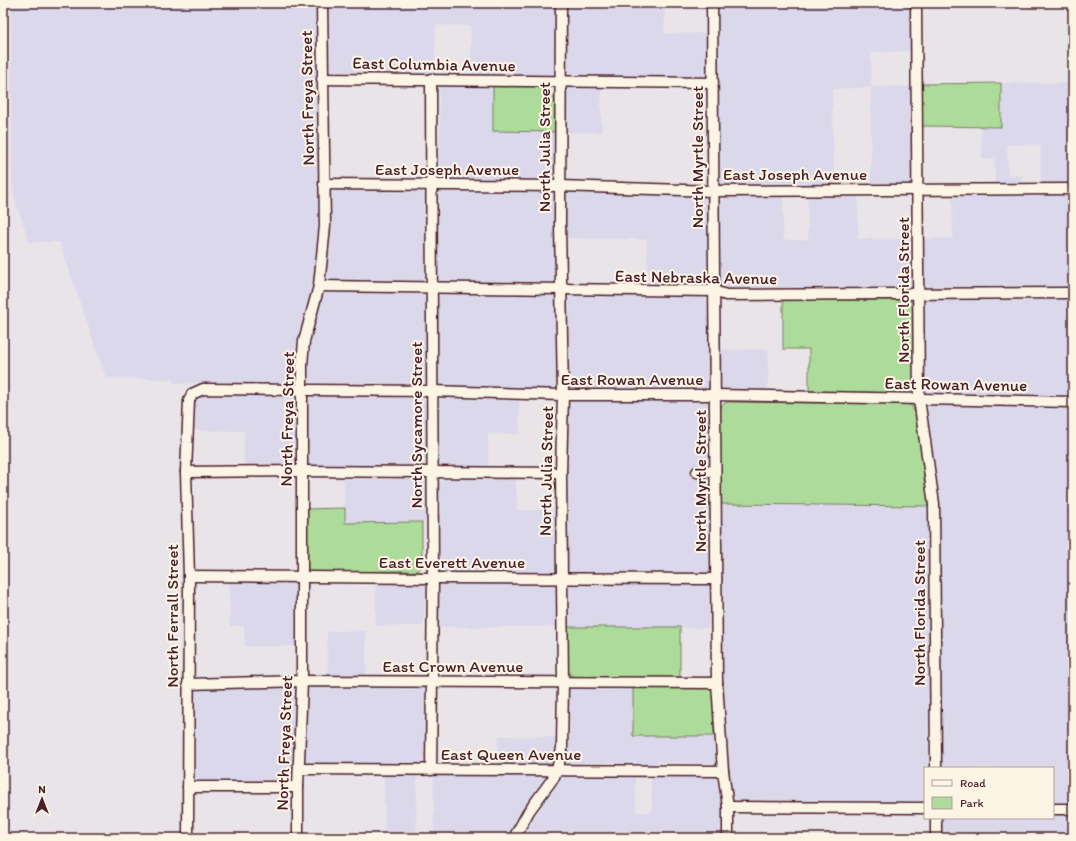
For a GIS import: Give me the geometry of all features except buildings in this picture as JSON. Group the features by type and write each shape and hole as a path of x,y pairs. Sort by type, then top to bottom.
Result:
{"street":[{"name":"North Freya Street","path":"298,838 303,577 302,390 304,341 319,286 324,226 322,3"},
{"name":"North Julia Street","path":"514,838 529,811 549,784 560,759 562,748 563,683 561,473 563,395 560,186 561,3"},
{"name":"North Myrtle Street","path":"712,3 717,683 723,771 728,807 728,838"},
{"name":"North Florida Street","path":"916,3 919,190 919,399 934,504 936,767"},
{"name":"East Columbia Avenue","path":"322,79 713,83"},
{"name":"North Sycamore Street","path":"431,79 431,770"},
{"name":"East Joseph Avenue","path":"324,184 560,186 714,191 1073,189"},
{"name":"East Nebraska Avenue","path":"319,286 714,291 726,295 1073,293"},
{"name":"East Rowan Avenue","path":"192,394 203,389 432,391 563,395 716,395 1073,402"},
{"name":"North Ferrall Street","path":"188,838 189,576 186,472 189,401 192,394"},
{"path":"186,472 302,471 561,473"},
{"path":"697,472 715,471"},
{"name":"East Everett Avenue","path":"189,576 716,578"},
{"name":"East Crown Avenue","path":"188,684 302,681 717,683"},
{"name":"East Queen Avenue","path":"299,769 723,771"},
{"path":"188,787 298,787"},
{"path":"728,807 924,808"},
{"path":"1054,809 1073,810"},
{"path":"936,819 936,838"}],"shaded area":[{"path":"11,3 317,3 319,126 318,250 316,271 300,336 296,379 292,382 173,383 173,379 106,378 59,242 29,242 14,196 12,179"},
{"path":"327,3 557,3 556,73 553,77 471,76 471,26 436,25 434,73 335,72 330,69 328,64"},
{"path":"565,3 665,3 664,34 707,33 709,69 707,76 700,79 572,76 568,74 565,70"},
{"path":"715,3 912,3 913,51 871,52 871,87 832,89 834,188 720,185 718,181"},
{"path":"493,83 493,131 555,132 555,172 549,179 443,180 438,174 440,84"},
{"path":"1001,83 1073,83 1073,184 1041,184 1041,145 1007,145 1008,175 1022,176 1021,184 995,184 995,159 982,159 981,127 1001,126"},
{"path":"567,84 601,84 601,132 563,132 564,87"},
{"path":"913,86 914,183 912,186 871,187 871,87"},
{"path":"333,188 418,189 423,191 425,197 424,280 419,282 331,280 326,273 326,266 329,194"},
{"path":"445,189 549,193 554,200 555,278 553,282 547,284 443,282 437,280 439,195 440,192"},
{"path":"566,194 705,195 710,201 708,280 706,284 702,286 648,285 647,239 564,238 564,197"},
{"path":"732,195 783,195 783,240 808,240 808,195 858,195 858,239 914,239 913,284 911,287 907,288 725,289 720,285 720,202 723,198"},
{"path":"1073,195 1073,289 934,290 926,287 924,284 922,239 953,238 952,196"},
{"path":"326,292 422,294 426,299 426,380 424,383 417,387 310,382 306,377 306,369 311,338 318,302"},
{"path":"443,293 548,294 553,296 556,304 556,382 554,386 548,389 440,385 437,382 436,299"},
{"path":"572,295 705,298 709,306 710,388 707,390 699,388 591,389 569,387 567,381 566,302 567,297"},
{"path":"1073,297 1073,395 933,393 926,389 924,384 924,306 926,302 930,300"},
{"path":"768,349 768,391 728,391 722,388 719,381 717,350"},
{"path":"312,394 421,398 426,403 425,464 419,467 311,467 307,465 305,459 307,397"},
{"path":"200,395 292,396 296,402 296,461 289,466 244,465 244,431 193,430 194,399"},
{"path":"443,398 519,398 520,434 488,434 488,467 444,467 439,465 437,461 437,403"},
{"path":"572,399 704,399 708,401 710,405 710,571 707,573 573,572 568,570 567,405 568,401"},
{"path":"935,404 1073,406 1073,804 1054,804 1054,767 938,767 939,504 926,421 928,407"},
{"path":"516,477 517,510 556,510 555,569 550,572 443,572 440,570 437,564 438,484 444,479"},
{"path":"344,479 420,479 425,483 426,487 426,521 345,523"},
{"path":"720,504 931,506 928,767 924,767 924,801 741,801 736,799 733,794 728,771 721,687"},
{"path":"229,579 295,580 298,584 298,646 245,646 244,626 230,626"},
{"path":"376,582 419,582 423,584 426,588 423,626 376,626"},
{"path":"535,582 554,585 556,588 556,627 435,627 437,590 439,585 442,583"},
{"path":"574,583 707,583 710,585 709,628 568,627 567,588 569,585"},
{"path":"327,631 366,631 366,675 328,676"},
{"path":"313,684 420,686 426,692 427,764 423,766 310,765 306,763 303,760 306,689"},
{"path":"198,686 294,686 297,691 291,775 286,780 196,781 190,774 192,691"},
{"path":"570,687 633,687 633,736 714,736 715,762 658,762 651,764 585,762 571,767 567,766 568,691"},
{"path":"498,736 555,737 557,740 554,763 552,766 498,767"},
{"path":"384,773 417,773 416,838 385,838"},
{"path":"434,774 543,774 545,777 544,781 522,812 508,838 434,838"},
{"path":"563,774 635,774 636,812 652,812 651,774 720,776 725,800 724,838 520,838"},
{"path":"1054,815 1073,815 1073,838 939,838 941,819 1054,819"}],"green space":[{"path":"493,83 526,85 544,89 550,93 555,101 555,132 493,131"},
{"path":"1001,83 1001,127 922,126 921,84"},
{"path":"783,300 911,301 914,307 914,382 911,390 906,393 809,391 809,349 783,349"},
{"path":"727,402 907,404 912,406 915,413 931,506 720,504 720,411 722,405"},
{"path":"345,508 345,523 422,522 422,563 424,564 418,571 312,572 308,570 306,566 305,509"},
{"path":"568,627 680,627 680,678 575,678 567,672"},
{"path":"633,687 709,687 713,691 714,736 633,736"}]}
